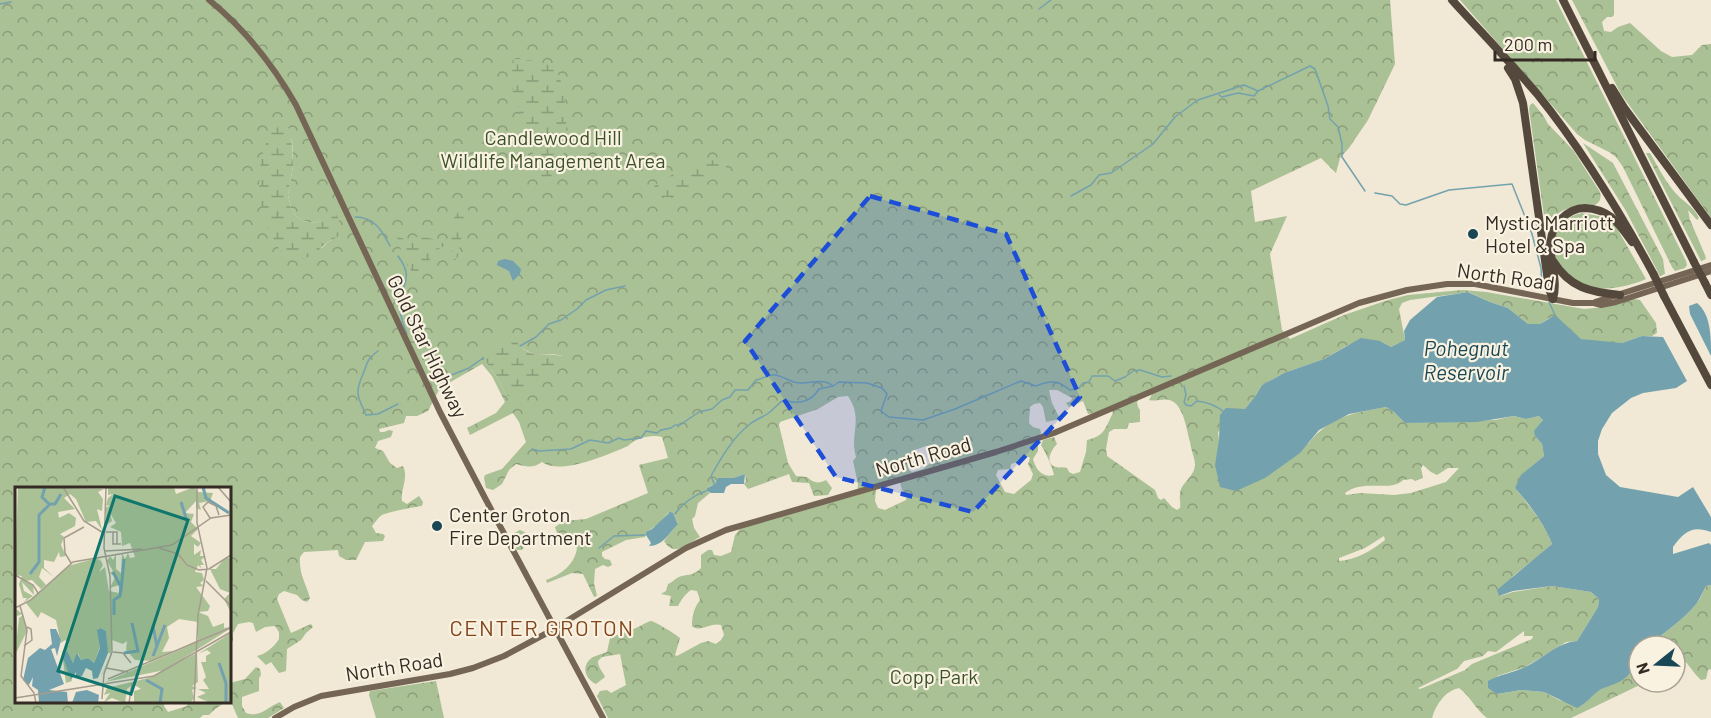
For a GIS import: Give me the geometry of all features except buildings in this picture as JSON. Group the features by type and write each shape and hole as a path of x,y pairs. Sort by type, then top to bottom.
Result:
{"highway":[{"path":"1452,0 1537,95 1578,149 1617,208 1711,385"},
{"path":"1563,0 1711,295"},
{"path":"1466,15 1509,69 1520,91 1549,289 1553,299"},
{"path":"1580,34 1625,109 1711,225"},
{"path":"1553,299 1556,290 1551,258 1551,236 1556,224 1572,211 1581,208 1603,211 1614,219 1652,272"},
{"path":"1551,258 1560,272 1582,288 1620,295"}],"main road":[{"name":"Gold Star Highway","path":"208,0 228,16 255,45 273,68 296,105 440,412 603,718"},
{"name":"North Road","path":"275,718 294,706 321,696 433,678 473,668 518,650 686,548 726,530 1037,439 1373,299 1429,285 1475,284 1573,303 1602,305 1711,265"},
{"name":"North Road","path":"1594,303 1711,271"}],"highlighted area":[{"path":"870,196 1006,234 1080,397 973,512 836,477 745,341"}],"green space":[{"path":"0,0 1390,0 1395,64 1368,120 1340,158 1336,173 1321,158 1251,191 1255,222 1287,216 1270,254 1282,330 1290,339 1344,315 1388,300 1408,295 1462,290 1584,309 1605,307 1634,299 1640,300 1656,323 1657,333 1652,336 1642,336 1622,343 1598,342 1581,339 1549,318 1540,324 1528,324 1508,308 1469,292 1410,300 1402,303 1399,309 1405,340 1391,347 1380,341 1348,345 1324,359 1284,373 1262,385 1245,409 1218,432 1219,440 1308,444 1325,427 1343,417 1386,407 1405,423 1495,420 1514,416 1526,419 1539,416 1543,419 1535,436 1542,444 1544,456 1532,466 1515,488 1531,508 1552,544 1513,576 1500,596 1552,586 1591,592 1599,599 1598,607 1577,641 1566,642 1525,667 1497,676 1497,694 1521,690 1544,692 1559,700 1581,706 1589,698 1627,675 1627,691 1571,718 1487,718 1459,688 1449,692 1442,699 1432,718 608,718 597,696 600,691 607,690 611,693 626,685 620,654 602,657 598,661 605,677 596,684 587,675 586,667 593,657 607,652 610,638 651,621 680,638 675,655 677,656 701,643 708,641 716,644 724,635 721,625 698,628 692,626 694,612 700,600 697,591 691,590 678,606 669,606 671,596 661,594 666,591 668,584 701,568 701,555 708,550 712,550 714,555 721,556 731,552 735,535 740,529 857,495 858,484 853,461 856,457 854,441 856,420 853,405 848,396 838,397 818,409 780,422 779,425 788,463 796,476 807,477 816,482 826,480 832,488 828,495 814,496 809,483 792,482 789,474 748,489 744,484 745,474 717,480 715,484 708,487 707,491 710,493 698,503 692,519 694,528 700,537 681,548 672,549 668,546 664,541 678,523 673,513 668,513 647,532 645,537 626,540 602,552 602,556 610,560 612,565 608,567 603,565 595,569 594,583 597,596 594,597 583,574 572,573 547,583 546,580 562,572 570,564 577,548 572,543 551,546 538,538 533,542 531,539 522,550 517,550 509,538 510,535 520,530 535,537 548,535 555,537 557,533 555,527 564,521 586,519 648,493 639,465 668,458 662,437 644,437 609,454 572,465 550,466 542,462 530,466 516,464 509,470 502,484 493,490 486,488 485,475 502,469 526,442 513,413 470,435 467,428 496,413 505,402 492,376 482,364 440,388 428,411 417,416 406,416 404,423 379,429 380,432 393,431 391,437 378,441 375,448 383,451 390,463 397,468 403,466 405,475 402,501 407,504 419,496 423,502 422,506 381,516 372,526 376,533 385,536 383,541 365,542 356,560 346,560 339,556 338,550 304,552 300,557 300,569 310,598 307,602 297,595 284,591 277,599 291,633 311,624 313,627 301,640 287,649 286,671 279,673 271,662 266,665 257,656 270,650 279,639 279,632 275,626 265,627 256,632 253,623 238,624 231,642 231,487 15,487 15,703 165,703 168,712 187,706 188,703 227,703 200,718 0,718","holes":["292,138 293,166 288,195 291,208 303,221 316,223 336,213 340,236 322,248 259,190","520,346 538,355 563,356 506,395 491,369","1049,390 1057,390 1072,398 1066,403 1069,407 1083,401 1088,414 1112,411 1106,427 1101,434 1087,440 1080,472 1073,474 1067,468 1057,467 1050,463 1054,475 1043,474 1038,470 1033,459 1038,451 1038,437 1041,433 1040,429 1029,423 1030,407 1040,403 1046,422 1060,419 1052,403","1152,394 1149,400 1166,399 1176,404 1186,426 1195,465 1181,490 1180,508 1177,510 1164,498 1161,500 1158,498 1155,490 1107,456 1106,449 1109,432 1114,429 1127,429 1129,423 1140,422 1137,402 1139,399","926,446 934,448 935,459 923,469 912,472 909,470 906,459 915,450","1029,457 1028,464 1033,474 1031,480 1014,494 1005,492 996,475 998,470 1010,469 1011,464","1423,465 1437,475 1448,468 1459,468 1446,482 1411,493 1394,495 1360,493 1346,495 1345,493 1360,486 1392,485 1412,479 1415,481 1423,478 1421,468","900,482 902,490 907,495 906,500 885,510 878,508 875,501 876,489","1384,536 1385,540 1369,551 1357,557 1339,561 1339,558 1365,548","1524,631 1524,636 1533,636 1532,639 1472,664 1465,670 1418,688 1457,669 1464,661 1483,656 1488,651 1496,652"]},
{"path":"1460,0 1556,0 1686,261 1685,268 1675,271 1672,267 1616,157 1577,134"},
{"path":"1572,0 1614,0 1614,15 1602,22 1604,31 1611,32 1630,23 1661,51 1672,57 1692,55 1702,45 1711,44 1711,218 1621,94"},
{"name":"Candlewood Hill Wildlife Management Area","path":"514,59 546,64 554,69 563,87 566,114 564,154 558,168 543,184 538,181 532,149 513,93"},
{"path":"1533,103 1548,124 1573,150 1600,192 1598,203 1562,211 1552,219 1546,230 1529,109"},
{"path":"279,122 291,130 293,166 288,195 291,208 303,221 316,223 336,212 342,230 340,236 328,242 311,256 296,261 287,258 277,246 262,215 259,190 261,159 271,127"},
{"path":"1583,143 1613,163 1663,259 1665,274 1660,276 1626,211"},
{"path":"1646,153 1650,153 1676,194 1690,206 1699,218 1697,220 1688,210 1706,259 1701,261"},
{"path":"731,156 723,173 681,197 663,197 646,193 659,182 677,172"},
{"path":"463,207 468,209 470,218 460,241 458,257 454,261 450,238 451,228 456,215"},
{"path":"1582,213 1605,217 1615,225 1646,279 1619,287 1598,288 1580,283 1564,270 1554,254 1556,233 1569,218"},
{"path":"398,237 443,240 446,245 437,250 423,269 413,275 404,256 399,253 401,248 397,241"},
{"path":"507,339 514,339 521,347 533,354 567,357 564,366 514,398 506,395 480,352"},
{"path":"1054,437 1057,444 1049,460 1041,445 1043,440"},
{"path":"1711,585 1711,669 1708,670 1706,679 1701,680 1687,663 1687,634 1663,634 1686,615 1698,601 1706,586"},
{"path":"256,667 260,669 261,675 259,691 242,697 242,706 246,713 260,713 280,702 284,708 268,718 238,718 231,702 231,683 245,679"},
{"path":"436,681 444,718 376,718 369,695 370,691"}],"water":[{"path":"505,259 513,261 521,269 520,274 513,281 509,271 497,265 498,261"},
{"name":"Pohegnut Reservoir","path":"1468,292 1508,308 1528,324 1540,324 1555,315 1581,339 1622,343 1642,336 1663,337 1687,381 1676,388 1643,393 1631,398 1612,413 1602,429 1598,441 1598,454 1606,475 1620,487 1678,497 1693,487 1711,517 1711,532 1699,529 1689,531 1673,547 1673,554 1709,543 1711,545 1711,585 1706,586 1692,609 1663,634 1627,634 1627,676 1620,682 1600,690 1577,708 1544,692 1521,690 1497,694 1488,688 1488,681 1532,664 1556,648 1577,641 1598,607 1599,599 1591,592 1552,586 1513,591 1499,596 1497,590 1552,544 1536,514 1515,488 1521,475 1544,456 1542,444 1534,431 1543,420 1539,416 1526,419 1514,416 1477,422 1405,423 1386,407 1349,414 1319,430 1300,453 1265,478 1236,491 1220,487 1215,465 1220,415 1226,408 1245,409 1262,385 1284,373 1324,359 1361,338 1380,341 1391,347 1405,340 1404,331 1410,320 1437,297"},
{"path":"1697,303 1708,320 1711,356 1690,314 1689,306"},
{"path":"745,474 744,484 731,484 726,487 724,493 707,491 707,488 715,484 718,478 733,478"},
{"path":"670,512 673,513 678,524 662,541 649,546 651,543 646,532"}],"waterway":[{"path":"1039,9 1051,0"},
{"path":"0,4 11,2"},
{"path":"1071,196 1091,185 1099,175 1111,173 1153,144 1175,117 1198,100 1244,85 1258,91 1310,66 1315,69 1328,106 1330,119 1338,127 1342,157 1365,191"},
{"path":"1219,95 1222,97 1238,93 1254,96 1258,91"},
{"path":"1375,193 1392,196 1400,204 1406,205 1449,190 1512,184 1532,234 1541,268 1542,286"},
{"path":"355,217 373,222 381,230 390,246"},
{"path":"398,256 406,270 400,310 407,334"},
{"path":"520,346 536,337 549,324 561,320 577,309 586,300 606,290 625,286"},
{"path":"1549,302 1555,315"},
{"path":"378,351 367,364 358,391 359,399 366,415 378,414 398,404"},
{"path":"435,384 469,368 483,358"},
{"path":"715,486 711,476 723,455 744,429 768,414 784,400 794,402 808,400 819,389 839,382 867,383 882,388 887,394 881,411 889,417 923,420 1021,381 1036,386 1054,382 1070,390 1089,382 1092,376 1108,376 1115,381 1133,371 1140,370 1162,377 1171,376"},
{"path":"532,449 539,451 571,449 590,440 608,443 619,438 624,440 641,438 646,431 657,433 680,425 699,412 712,409 722,400 730,397 735,390 748,390 756,380 770,375 799,383 823,382 832,385"},
{"path":"1184,386 1186,405 1191,406 1197,401 1208,403 1224,412"},
{"path":"675,514 689,500 706,491"},
{"path":"599,548 614,536 645,535"}],"place":[{"name":"Mystic Marriott Hotel & Spa","path":"1473,234"},
{"name":"Center Groton Fire Department","path":"437,526"}],"district":[{"name":"CENTER GROTON","path":"542,627"}],"park label":[{"name":"Copp Park","path":"934,676"}]}
